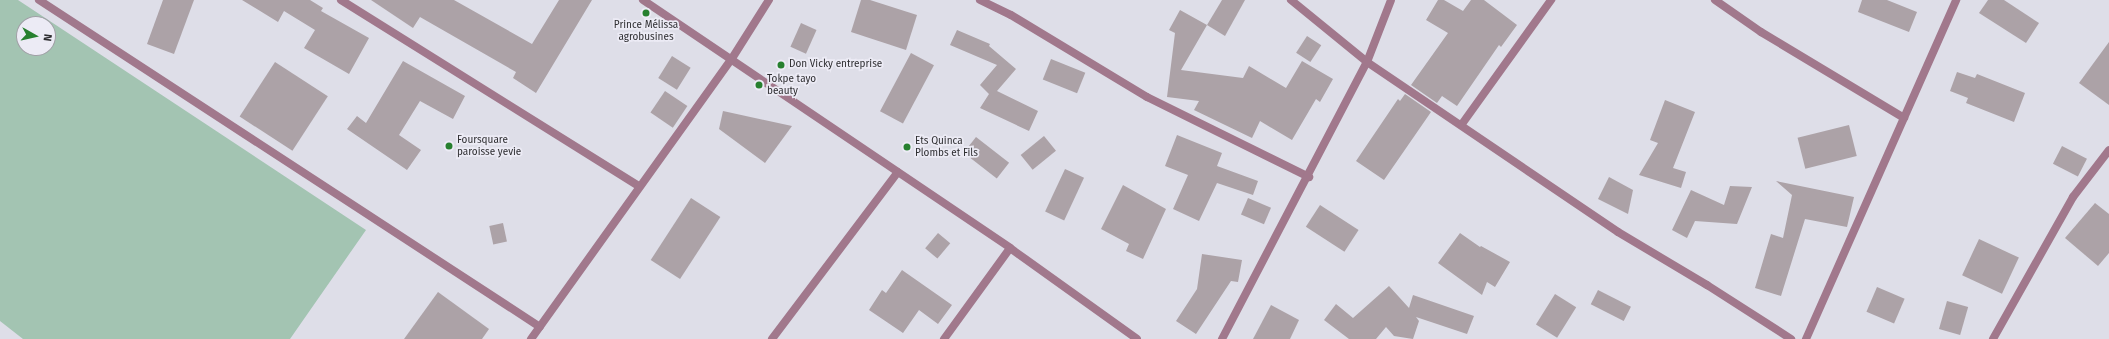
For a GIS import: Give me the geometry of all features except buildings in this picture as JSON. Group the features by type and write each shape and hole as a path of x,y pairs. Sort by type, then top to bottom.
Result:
{"street":[{"path":"39,0 540,327"},
{"path":"340,0 639,186"},
{"path":"643,0 1010,248 1137,339"},
{"path":"531,339 639,186 731,60 769,0"},
{"path":"980,0 1011,15 1147,97 1309,177"},
{"path":"1291,0 1367,62 1462,124 1618,232 1707,284 1791,339"},
{"path":"1222,339 1309,177 1367,62 1391,0"},
{"path":"1462,124 1551,0"},
{"path":"1715,0 1761,32 1904,118"},
{"path":"1806,339 1956,0"},
{"path":"1993,339 2072,197 2109,150"},
{"path":"772,339 898,172"},
{"path":"944,339 1010,248"}],"green space":[{"path":"0,0 18,0 42,16 16,16 16,56 56,56 56,25 366,230 290,339 23,339 0,321"}],"place":[{"name":"Prince Mélissa agrobusines","path":"646,13"},
{"name":"Don Vicky entreprise","path":"781,65"},
{"name":"Tokpe tayo beauty","path":"759,85"},
{"name":"Foursquare paroisse yevie","path":"449,146"},
{"name":"Ets Quinca Plombs et Fils","path":"907,147"}]}
